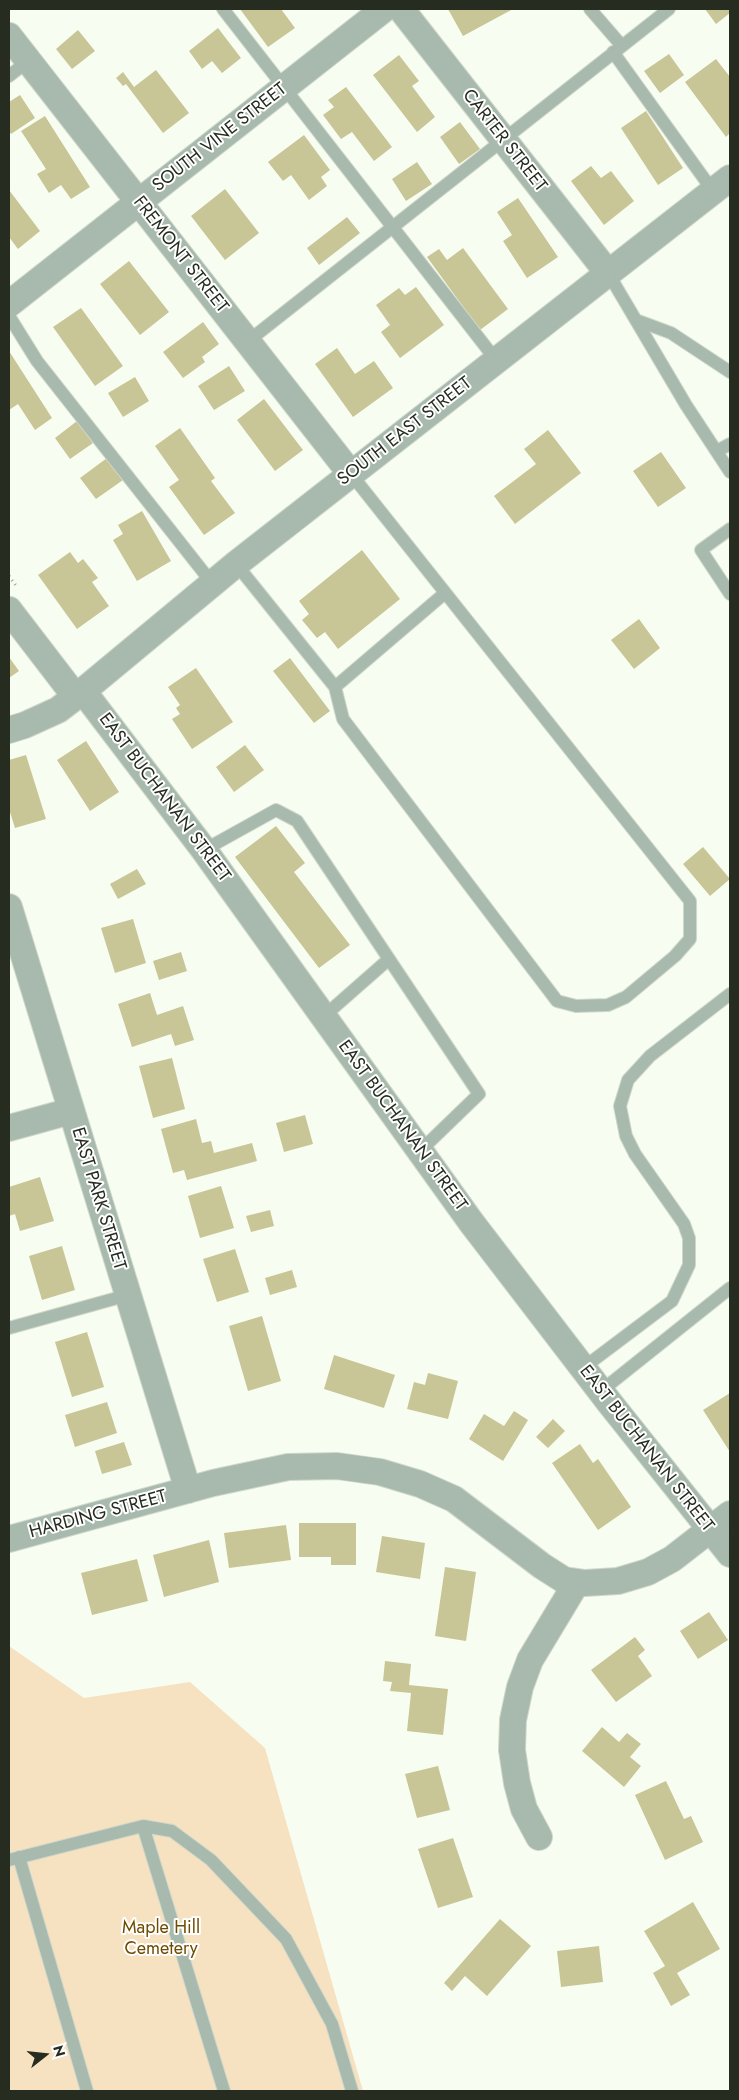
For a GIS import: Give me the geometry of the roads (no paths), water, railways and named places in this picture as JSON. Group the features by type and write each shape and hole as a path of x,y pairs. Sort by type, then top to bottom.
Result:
{"street":[{"name":"SOUTH VINE STREET","path":"9,304 384,9"},
{"name":"CARTER STREET","path":"401,9 608,273"},
{"name":"FREMONT STREET","path":"9,36 18,68 138,202 351,474"},
{"name":"SOUTH EAST STREET","path":"9,730 25,726 58,710 79,694 212,583 722,184"},
{"name":"EAST BUCHANAN STREET","path":"9,610 204,850 471,1222 730,1554"},
{"name":"EAST PARK STREET","path":"11,924 188,1490"},
{"path":"9,1128 71,1111"},
{"name":"HARDING STREET","path":"9,1539 188,1490 288,1467 337,1466 380,1472 420,1484 454,1500 542,1566 564,1580 577,1582"},
{"path":"538,1837 524,1809 512,1750 513,1720 520,1687 530,1660 577,1582 618,1581 648,1572 672,1559 730,1514"}],"lane":[{"path":"223,9 496,360"},
{"path":"590,9 617,49 722,184"},
{"path":"247,342 669,9"},
{"path":"608,273 730,472"},
{"path":"9,316 38,361 212,583"},
{"path":"636,320 671,333 730,372"},
{"path":"717,451 730,444"},
{"path":"236,564 334,687 343,718 558,1001 576,1006 608,1005 626,997 675,956 690,940 690,900 351,474"},
{"path":"730,529 701,550 730,594"},
{"path":"334,687 445,593"},
{"path":"204,850 276,810 297,821 479,1094 420,1151"},
{"path":"323,1017 389,959"},
{"path":"583,1368 672,1301 689,1265 688,1238 684,1224 634,1154 626,1136 620,1106 628,1080 650,1056 730,994"},
{"path":"601,1391 730,1288"},
{"path":"9,1328 128,1295"},
{"path":"143,1826 224,2091"},
{"path":"87,2091 14,1859 143,1826 172,1831 211,1860 286,1939 332,2024 352,2091"}],"park label":[{"name":"Maple Hill Cemetery","path":"161,1939"}]}
